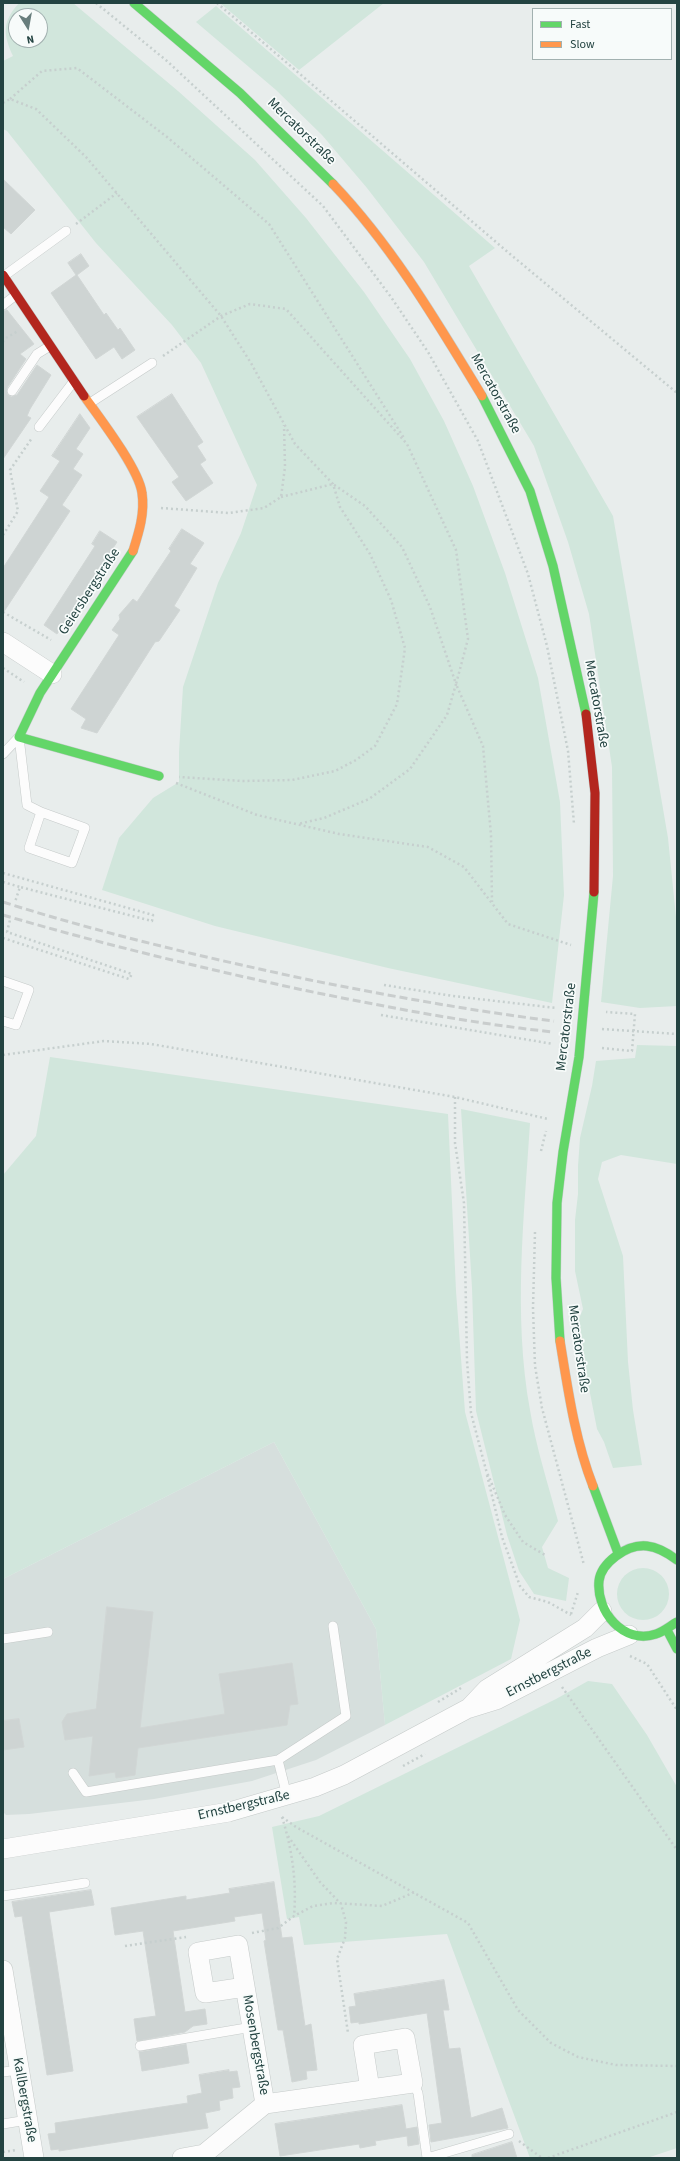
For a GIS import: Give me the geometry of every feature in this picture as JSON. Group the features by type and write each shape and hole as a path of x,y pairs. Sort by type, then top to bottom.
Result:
{"main road":[{"name":"Mercatorstraße","path":"134,3 240,93 302,152 358,210 410,279 448,340 491,411 530,491 553,566 579,677 588,727 595,794 596,857 593,920 578,1057 563,1152 557,1203 556,1278 558,1328 569,1394 586,1468 618,1553"},
{"name":"Geiersbergstraße","path":"3,276 130,464 142,491 144,503 140,529 132,554 40,693 19,737"},
{"path":"19,737 159,776"},
{"path":"677,1560 663,1549 647,1545 632,1546 618,1553 606,1564 601,1573 598,1588 602,1611 611,1624 629,1635 645,1637 667,1630 677,1622"},
{"path":"667,1630 677,1649"}],"street":[{"path":"3,642 52,674"},
{"name":"Ernstbergstraße","path":"467,1709 487,1689 585,1628 602,1611"},
{"name":"Ernstbergstraße","path":"3,1849 229,1812 315,1787 344,1775 467,1709 496,1700 597,1648 629,1635"},
{"path":"198,1952 238,1945"},
{"name":"Mosenbergstraße","path":"238,1945 265,2104"},
{"name":"Mosenbergstraße","path":"198,1952 205,1993 245,1987"},
{"name":"Kallbergstraße","path":"3,1970 11,2071 27,2120 34,2158"},
{"path":"370,2089 363,2045 405,2038 412,2083"},
{"name":"Mosenbergstraße","path":"182,2158 204,2154 265,2104 412,2083"}],"lane":[{"path":"3,276 66,232"},
{"path":"3,305 16,295"},
{"path":"12,391 37,354 50,346"},
{"path":"89,404 152,363"},
{"path":"39,427 74,382"},
{"path":"19,737 26,805 84,828 72,863 29,848 41,812"},
{"name":"Geiersbergstraße","path":"3,754 19,737"},
{"path":"3,981 29,990 16,1025 3,1021"},
{"path":"73,1773 86,1792 278,1760 346,1716 333,1626"},
{"path":"3,1639 48,1632"},
{"path":"278,1760 287,1796"},
{"path":"3,1896 85,1883"},
{"path":"140,2046 252,2027"},
{"path":"412,2083 418,2093 427,2158 508,2134"},
{"path":"3,2124 27,2120"}],"path":[{"path":"96,3 173,66 323,206 391,297 428,352 478,441 528,574 547,646 568,752 574,825"},
{"path":"217,3 510,254 677,393"},
{"path":"3,103 10,99 42,71 77,68 167,137 270,224 407,444 456,550 468,639 447,714 410,769 370,799 324,818 298,824"},
{"path":"10,99 36,109 86,157 118,193 221,316 295,444 333,484 365,506 402,547 430,607 456,684 483,746 491,835 492,902"},
{"path":"66,232 118,193"},
{"path":"152,363 221,316 250,304 286,309 407,444"},
{"path":"281,497 285,467 284,423"},
{"path":"3,535 18,511 10,470 39,427"},
{"path":"160,508 229,513 264,508 281,497 333,484"},
{"path":"159,776 243,781 292,780 335,771 375,746 397,704 405,648 391,600 370,554 340,507 333,484"},
{"path":"3,612 68,652"},
{"path":"159,776 257,815 339,834 428,847 464,867 508,924 571,945"},
{"path":"3,873 153,915 152,920 3,882"},
{"path":"15,902 20,887"},
{"path":"3,938 129,979 132,974 5,931 10,920"},
{"path":"570,952 572,938"},
{"path":"384,985 453,996 556,1008"},
{"path":"602,1048 632,1051 636,1014 606,1012"},
{"path":"381,1015 553,1044"},
{"path":"597,1029 677,1034"},
{"path":"3,1055 104,1041 151,1044 455,1097 551,1120 543,1136 541,1157"},
{"path":"455,1097 455,1143 464,1203 467,1361 471,1413 502,1538 520,1586 529,1597 548,1602 571,1615"},
{"path":"535,1228 533,1308 535,1366 542,1408 585,1571"},
{"path":"486,1470 505,1515 523,1542 545,1555"},
{"path":"565,1620 571,1615 580,1586"},
{"path":"629,1655 647,1664 677,1710"},
{"path":"560,1684 677,1850"},
{"path":"431,1706 466,1686"},
{"path":"294,1916 294,1872 288,1836 282,1817 296,1827 415,1892 468,1923 518,2010 551,2043 578,2058 616,2065 677,2066"},
{"path":"288,1836 320,1882 341,1904 346,1922 345,1938 337,1959 349,2038 363,2045"},
{"path":"238,1945 254,1932 278,1928 294,1916 313,1906 324,1903 382,1906 415,1892"},
{"path":"126,1946 186,1937 198,1952"},
{"path":"548,2158 677,2112"},
{"path":"508,2134 542,2158"}],"shaded area":[{"path":"274,1442 376,1629 385,1725 316,1760 252,1781 154,1799 29,1814 6,1815 3,1812 3,1579"}],"green space":[{"path":"19,3 73,3 178,91 255,160 306,218 364,292 410,359 444,421 473,486 505,573 538,678 560,802 564,895 552,1003 388,968 215,926 102,890 119,838 153,798 179,782 179,752 183,687 218,583 241,533 257,485 201,363 172,325 96,243 7,131 3,129 3,61 13,56 10,48 48,48 48,8 15,8"},
{"path":"220,3 384,3 299,70"},
{"path":"216,6 495,248 469,266 613,516 668,838 677,927 677,1006 640,1008 601,1002 613,876 612,767 589,614 568,542 534,446 424,262 367,188 322,135 276,90 196,22"},
{"path":"8,19 8,43 6,35"},
{"path":"637,1045 677,1046 677,1164 621,1155 602,1162 598,1179 623,1256 628,1362 633,1410 642,1465 613,1468 604,1442 597,1429 581,1347 578,1321 583,1309 575,1271 575,1220 578,1194 578,1166 580,1138 596,1061 635,1058"},
{"path":"50,1057 448,1114 456,1291 465,1412 520,1620 511,1659 385,1725 376,1629 274,1442 3,1579 3,1175 36,1136"},
{"path":"461,1109 530,1123 521,1266 522,1338 530,1410 542,1466 558,1521 542,1547 548,1568 569,1578 566,1601 534,1594 519,1571 507,1535 476,1411 472,1288"},
{"path":"638,1568 648,1568 662,1575 669,1589 669,1599 662,1613 648,1620 638,1620 628,1616 621,1609 617,1599 617,1589 621,1579 628,1572"},
{"path":"588,1681 612,1684 647,1735 677,1787 677,2148 647,2158 530,2158 447,1934 304,1945 299,1917 287,1919 272,1827 319,1816 556,1699"}],"building":[{"path":"3,179 35,210 11,234 3,227"},
{"path":"81,254 89,266 77,275 104,315 106,313 118,330 120,328 135,350 122,359 114,347 96,359 51,293 76,275 68,263"},
{"path":"7,310 34,344 20,354 26,359 7,388 7,394 11,397 17,395 37,365 51,375 30,409 27,416 31,418 3,459 3,311"},
{"path":"172,394 203,442 197,446 206,460 200,464 213,483 186,501 172,482 179,477 137,417"},
{"path":"80,414 90,428 76,449 83,454 73,469 82,475 62,505 70,511 3,613 3,568 49,497 40,491 60,461 52,456"},
{"path":"182,529 204,543 190,564 197,568 174,606 180,610 159,641 155,642 97,733 81,728 86,719 71,709 119,635 112,630 120,619 119,615 133,599 137,602 171,551 169,549"},
{"path":"100,531 117,542 57,634 44,625 95,546 92,544"},
{"path":"107,1607 153,1612 140,1728 225,1714 219,1674 292,1663 298,1704 290,1705 287,1725 138,1748 135,1775 116,1778 115,1772 89,1776 93,1736 65,1740 62,1722 67,1714 96,1709"},
{"path":"19,1719 24,1747 3,1750 3,1721"},
{"path":"274,1882 282,1938 292,1937 305,2026 311,2024 317,2070 306,2071 307,2079 292,2082 283,2030 278,2030 264,1941 266,1940 262,1913 234,1917 235,1921 173,1931 185,2012 205,2009 207,2024 193,2026 185,2032 137,2041 134,2019 156,2016 143,1931 115,1935 111,1908 186,1896 186,1900 230,1893 229,1889"},
{"path":"91,1890 94,1905 49,1912 73,2071 47,2075 22,1916 15,1917 12,1902"},
{"path":"444,1980 449,2010 443,2010 449,2049 460,2048 471,2118 502,2108 508,2128 431,2142 429,2125 442,2123 427,2013 359,2024 359,2022 351,2023 349,2007 356,2006 354,1994"},
{"path":"186,2044 189,2063 142,2071 139,2052"},
{"path":"229,2070 229,2072 237,2071 240,2087 232,2088 233,2098 219,2101 220,2110 205,2113 208,2128 59,2151 59,2149 51,2150 48,2134 56,2133 55,2123 188,2103 187,2096 202,2093 199,2075"},
{"path":"402,2105 406,2129 417,2127 419,2144 408,2146 407,2136 375,2141 376,2145 360,2148 359,2144 280,2156 275,2124"},
{"path":"512,2142 517,2158 472,2158 472,2155"}],"railway":[{"path":"3,902 79,925 156,945 310,980 432,1003 554,1021"},
{"path":"3,915 152,955 303,990 428,1014 553,1032"}],"traffic: fast":[{"path":"134,3 240,93 333,184"},
{"path":"482,396 530,491 553,566 586,714"},
{"path":"133,551 40,693 19,737 159,776"},
{"path":"560,1341 556,1278 557,1203 563,1152 579,1057 594,892"},
{"path":"593,1486 618,1553"},
{"path":"677,1560 662,1550 654,1547 639,1546 624,1551 610,1561 603,1570 599,1581 599,1592 607,1614 614,1623 623,1630 633,1635 644,1636 659,1633 677,1622"},
{"path":"667,1630 677,1649"}],"traffic: slow":[{"path":"333,184 355,208 395,259 431,313 482,396"},
{"path":"84,396 118,443 139,483 142,493 143,508 133,551"},
{"path":"560,1341 569,1396 581,1451 593,1486"}],"traffic: jam":[{"path":"3,275 84,396"},
{"path":"586,714 595,793 594,892"}]}
